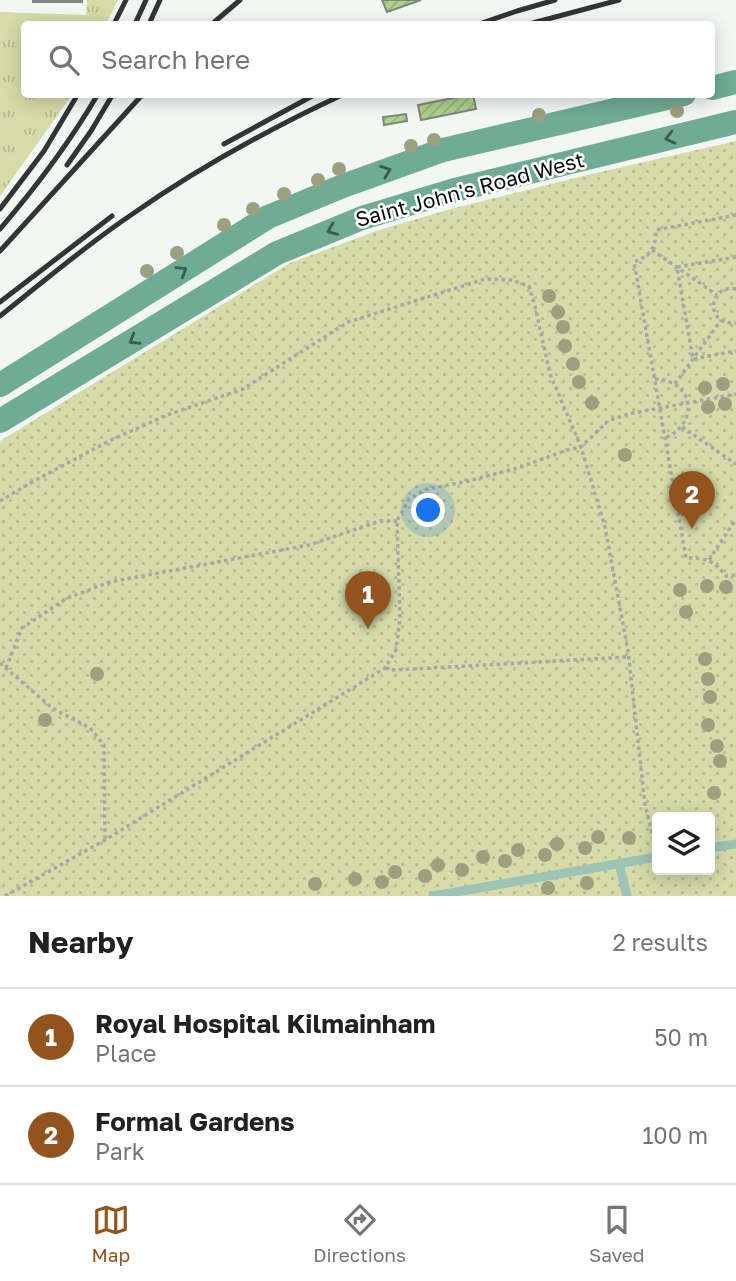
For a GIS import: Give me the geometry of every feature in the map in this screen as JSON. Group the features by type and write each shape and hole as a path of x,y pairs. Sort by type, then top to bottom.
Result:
{"main road":[{"path":"715,87 736,82"},
{"name":"Saint John's Road West","path":"0,385 268,216 443,150 667,98"},
{"name":"Saint John's Road West","path":"0,421 277,253 325,233 362,218 455,190 736,121"}],"lane":[{"path":"715,847 736,844"},
{"path":"433,896 652,856"},
{"path":"619,863 627,896"}],"path":[{"path":"736,215 656,230 656,242 652,250 634,262 686,558 709,560 726,576 736,575"},
{"path":"652,250 717,295"},
{"path":"677,267 736,257"},
{"path":"677,267 693,359"},
{"path":"0,501 109,441 167,415 243,389 348,322 485,279 511,280 529,286 550,374 581,447 605,527 628,657 645,804 652,834"},
{"path":"736,289 725,289 714,300 714,311 721,320 736,323"},
{"path":"675,384 721,320"},
{"path":"693,359 736,351"},
{"path":"655,379 675,384 682,390 688,404 687,419 682,427 665,438"},
{"path":"5,896 105,840 385,668 396,650 400,618 397,521 408,499 427,489 464,482 581,447 608,421 628,414 736,394"},
{"path":"682,427 736,464"},
{"path":"709,560 736,519"},
{"path":"6,668 22,628 67,598 110,582 309,545 380,522 397,521"},
{"path":"385,668 394,670 628,657"},
{"path":"0,663 52,708 90,728 104,745 105,840"}],"green space":[{"path":"87,0 118,0 108,21 21,21 21,98 70,98 0,196 0,12 86,15"},
{"path":"736,141 736,896 0,896 0,441 290,263 379,230 451,209"}],"building":[{"path":"59,0 59,2 33,2"},
{"path":"82,0 82,2 59,2"},
{"path":"382,0 421,0 387,12"},
{"path":"453,98 474,98 476,109 421,120 418,105"},
{"path":"406,114 407,121 384,125 383,117"}],"railway":[{"path":"116,21 126,0"},
{"path":"136,21 146,0"},
{"path":"150,21 160,0"},
{"path":"216,21 240,0"},
{"path":"488,21 555,0"},
{"path":"540,21 619,0"},
{"path":"0,209 44,151 76,98"},
{"path":"0,229 52,164 95,98"},
{"path":"67,165 111,98"},
{"path":"0,251 139,98"},
{"path":"224,144 309,98"},
{"path":"0,316 97,239 182,181 288,121 336,98"},
{"path":"0,302 112,216"}],"place":[{"name":"Formal Gardens","path":"692,529"},
{"name":"Royal Hospital Kilmainham","path":"368,629"}]}
